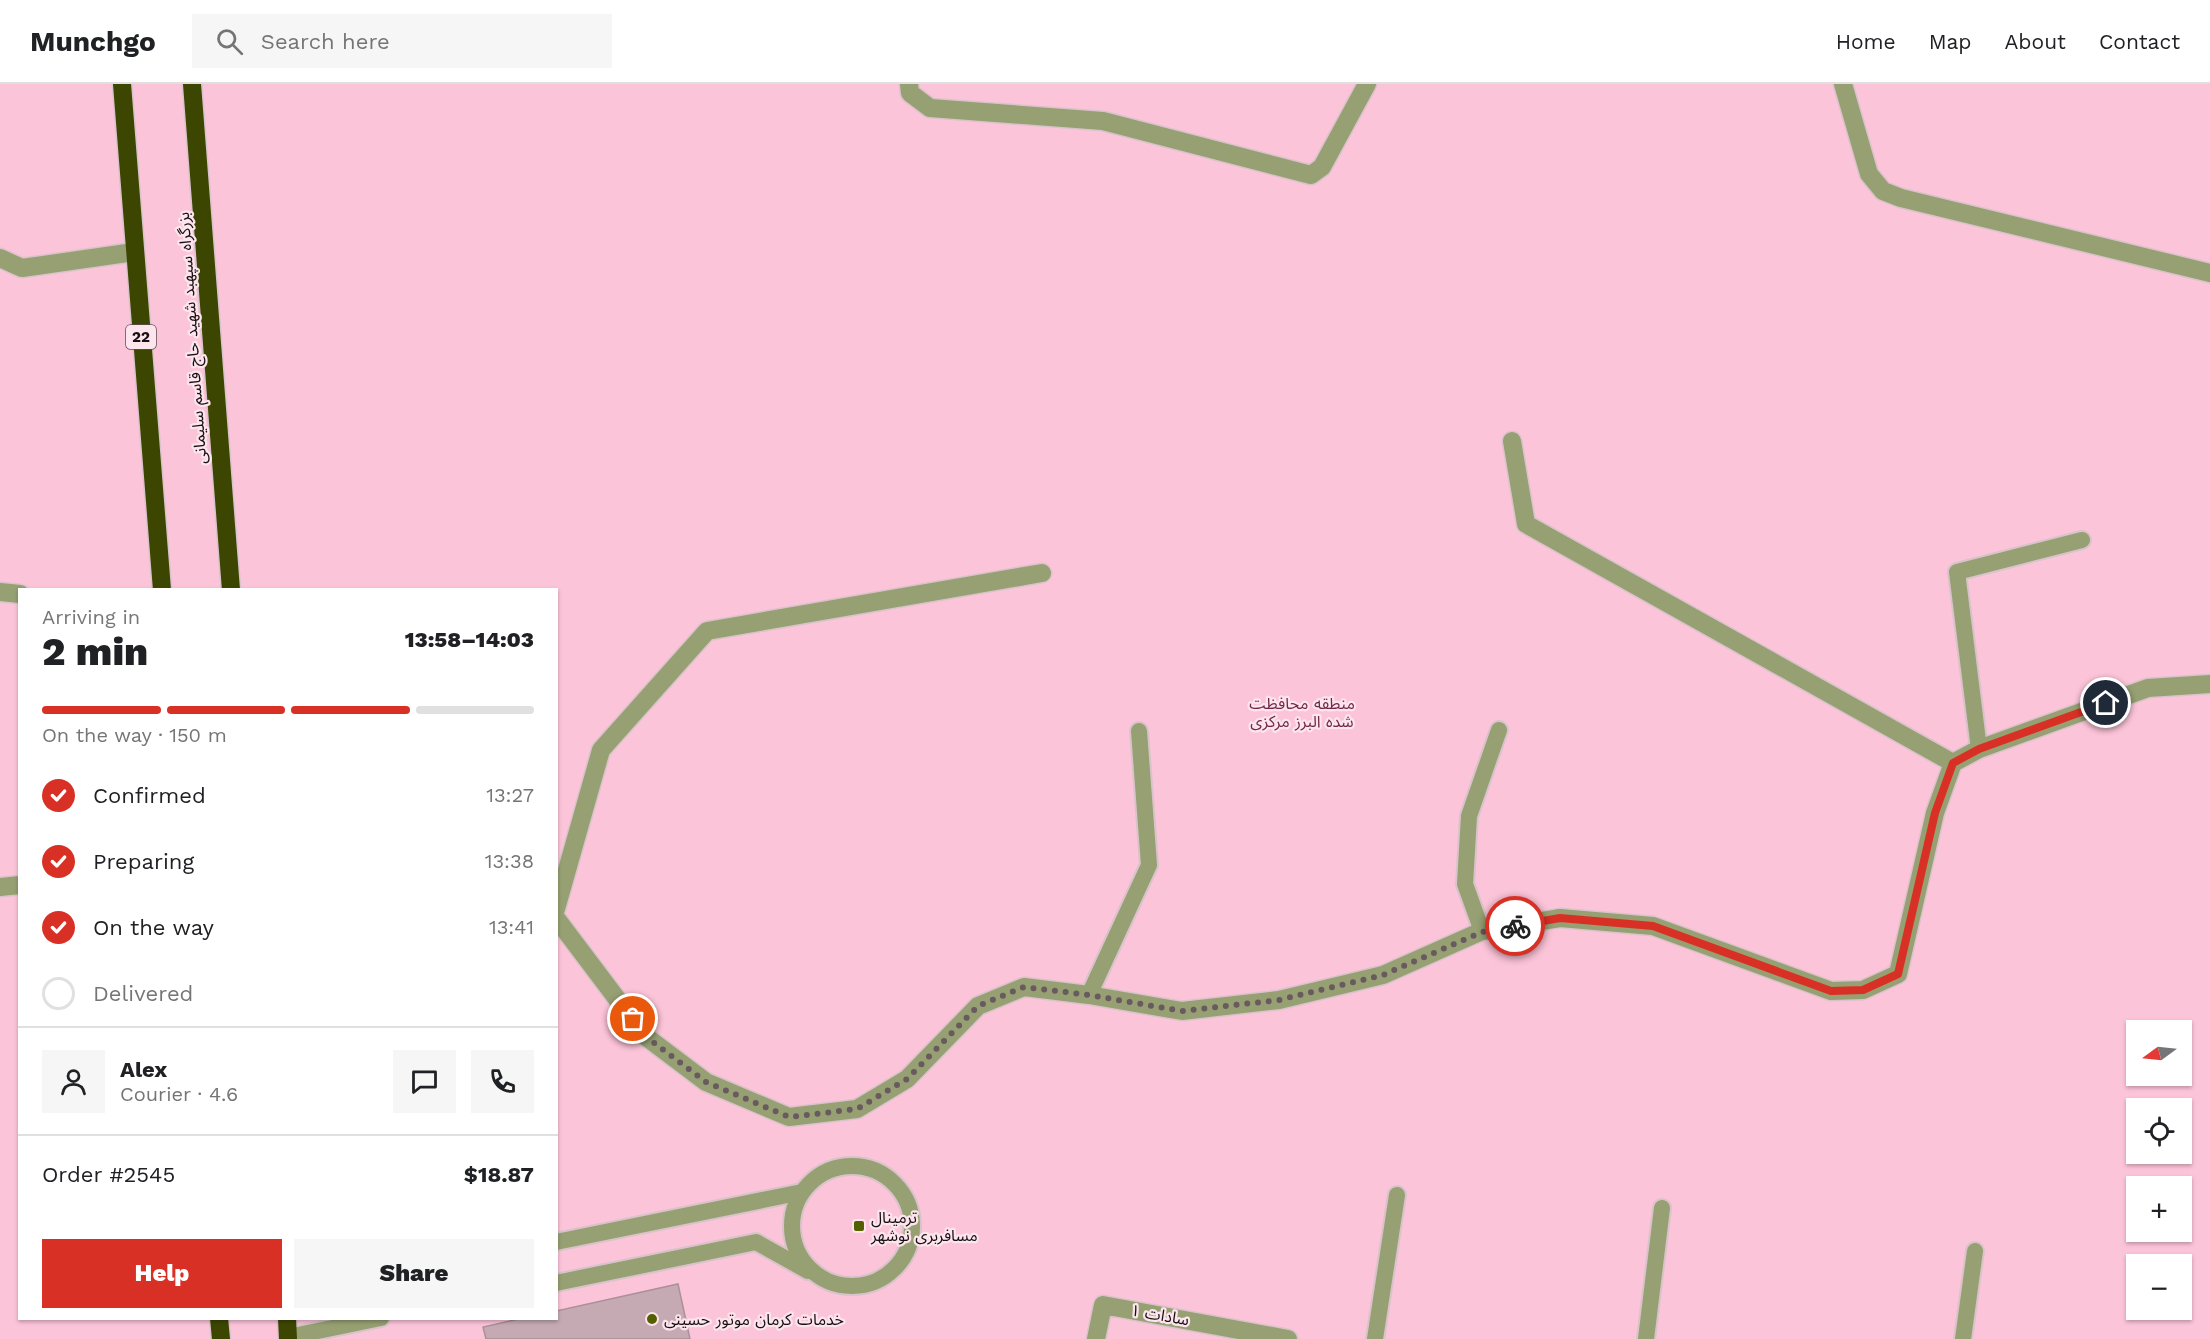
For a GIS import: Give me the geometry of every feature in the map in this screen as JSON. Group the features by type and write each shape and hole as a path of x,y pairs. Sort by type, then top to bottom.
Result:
{"highway":[{"name":"22","path":"122,84 162,588"},
{"name":"بزرگراه سپهبد شهید حاج قاسم سلیمانی","path":"192,84 231,588"},
{"path":"219,1320 221,1339"},
{"path":"287,1320 288,1338"}],"street":[{"path":"909,84 910,93 930,108 1103,121 1311,175 1322,168 1367,84"},
{"path":"1843,84 1869,174 1883,191 1900,198 2210,273"},
{"path":"0,258 22,268 134,252"},
{"path":"1512,441 1526,524 1953,763"},
{"path":"558,902 601,750 707,631 1042,573"},
{"path":"0,592 18,594"},
{"path":"558,921 645,1036 706,1082 789,1117 857,1109 907,1079 978,1006 1024,987 1089,995 1182,1011 1279,1000 1383,975 1482,932 1560,918 1653,926 1831,991 1863,990 1898,974 1935,813 1953,763 1979,749 2148,688 2210,684"},
{"path":"0,887 18,885"},
{"name":"سادات ۱","path":"1096,1339 1103,1305 1288,1339"}],"lane":[{"path":"1979,749 1957,572 2082,540"},
{"path":"1482,932 1465,884 1469,816 1499,730"},
{"path":"1089,995 1149,865 1139,731"},
{"path":"558,1283 756,1242 817,1275 835,1284 855,1286 873,1283 890,1273 903,1259 911,1241 913,1222 908,1203 898,1186 882,1173 863,1166 842,1166 823,1172 802,1192 796,1202 791,1222 794,1242 802,1261 817,1275"},
{"path":"558,1242 802,1192"},
{"path":"1375,1339 1397,1195"},
{"path":"1646,1339 1662,1208"},
{"path":"1963,1339 1975,1251"},
{"path":"288,1338 372,1320"}],"green space":[{"name":"منطقه محافظت شده البرز مرکزی","path":"0,84 2210,84 2210,1339 0,1339"}],"building":[{"path":"678,1284 690,1339 486,1339 483,1327 514,1320 558,1320 558,1311"}],"way so far":[{"path":"633,1019 645,1036 706,1082 789,1117 857,1109 907,1079 978,1006 1024,987 1089,995 1182,1011 1279,1000 1383,975 1482,932 1515,926"}],"place":[{"name":"ترمینال مسافربری نوشهر","path":"859,1226"},
{"name":"خدمات کرمان موتور حسینی","path":"652,1319"}],"route":[{"path":"1515,926 1560,918 1653,926 1831,991 1863,990 1898,974 1935,813 1953,763 1979,749 2106,703"}]}
